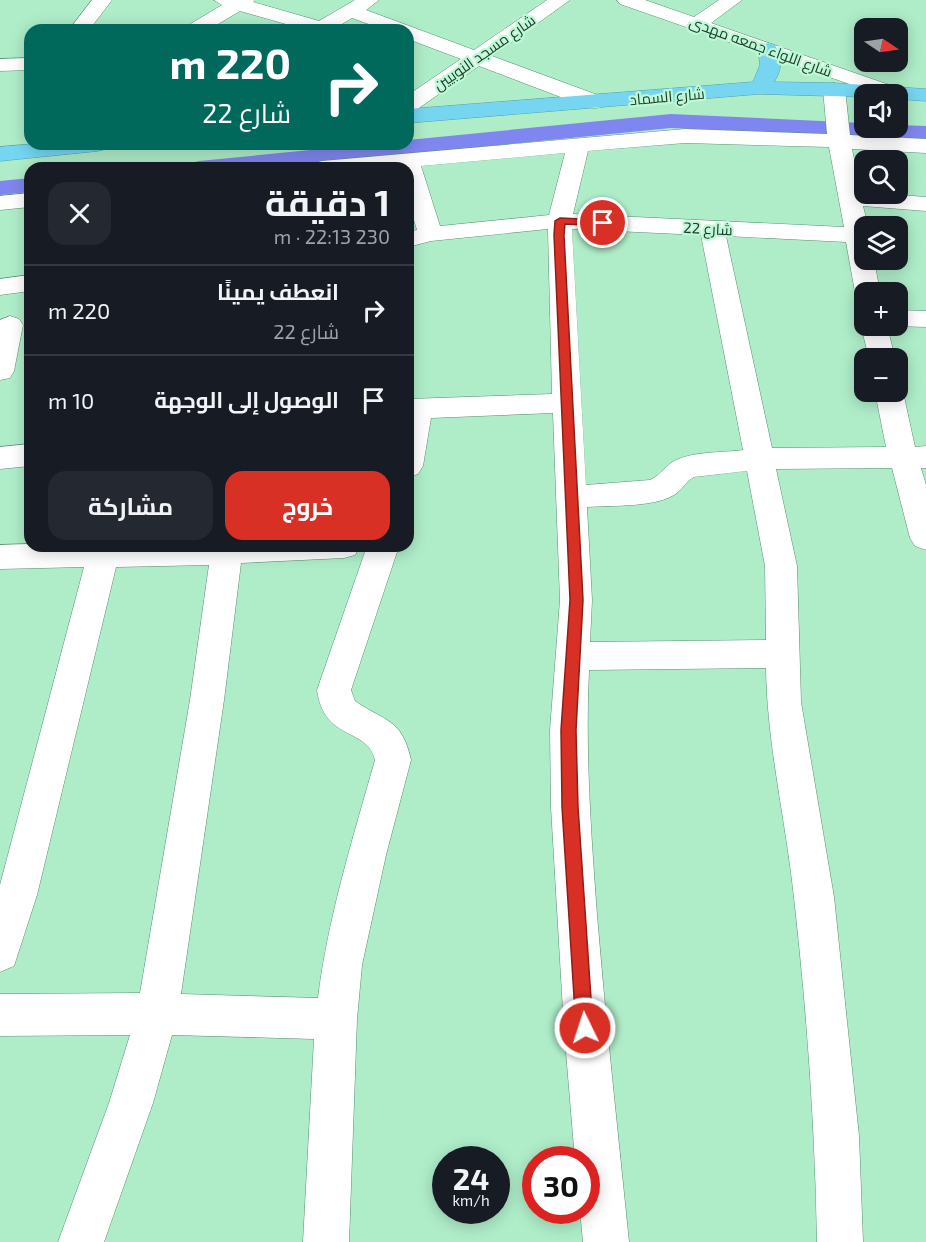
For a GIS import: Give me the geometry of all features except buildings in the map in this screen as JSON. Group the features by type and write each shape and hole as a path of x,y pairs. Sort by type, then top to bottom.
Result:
{"highway":[{"path":"759,88 766,81 772,65 768,49"},
{"name":"شارع السماد","path":"414,116 759,88 834,96 854,95"},
{"name":"شارع السماد","path":"908,94 926,95"},
{"path":"0,154 39,150"}],"street":[{"path":"83,24 102,0"},
{"path":"329,24 369,0"},
{"name":"شارع مسجد النوبيين","path":"414,101 560,0"},
{"name":"شارع اللواء جمعه مهدى","path":"627,0 868,84"},
{"path":"698,23 732,0"},
{"path":"203,24 236,1 305,24"},
{"path":"351,11 387,24"},
{"path":"414,34 595,102"},
{"path":"0,71 0,65 24,64"},
{"path":"834,96 838,135 854,219"},
{"path":"386,162 685,136 838,135 926,146"},
{"path":"579,144 560,221 576,600 568,730 570,807 585,1028 606,1242"},
{"path":"850,198 926,204"},
{"path":"0,203 24,201"},
{"path":"414,202 419,237"},
{"name":"شارع 22","path":"419,237 560,221 854,235"},
{"path":"712,228 759,459 774,520 781,566 784,702 814,897 837,1136 840,1242"},
{"path":"0,287 24,284"},
{"path":"908,318 926,319"},
{"path":"0,371 13,324"},
{"path":"893,402 915,456 926,538"},
{"path":"414,408 566,404"},
{"path":"0,458 24,456"},
{"path":"572,497 655,491 688,467 759,459 915,456"},
{"path":"0,557 87,552"},
{"path":"0,952 17,895 104,552"},
{"path":"81,1242 131,1103 157,1014 205,711 227,552"},
{"path":"326,1242 336,1018 342,965 393,760 393,748 388,740 339,710 334,701 334,690 381,552"},
{"path":"573,656 784,654"},
{"path":"0,1015 157,1014 336,1018"}],"waterway":[{"path":"414,147 671,121 926,133"},
{"path":"259,162 380,150"},
{"path":"0,188 24,186"}],"route":[{"path":"585,1028 570,807 568,730 576,600 559,235 560,221 603,223"}]}
